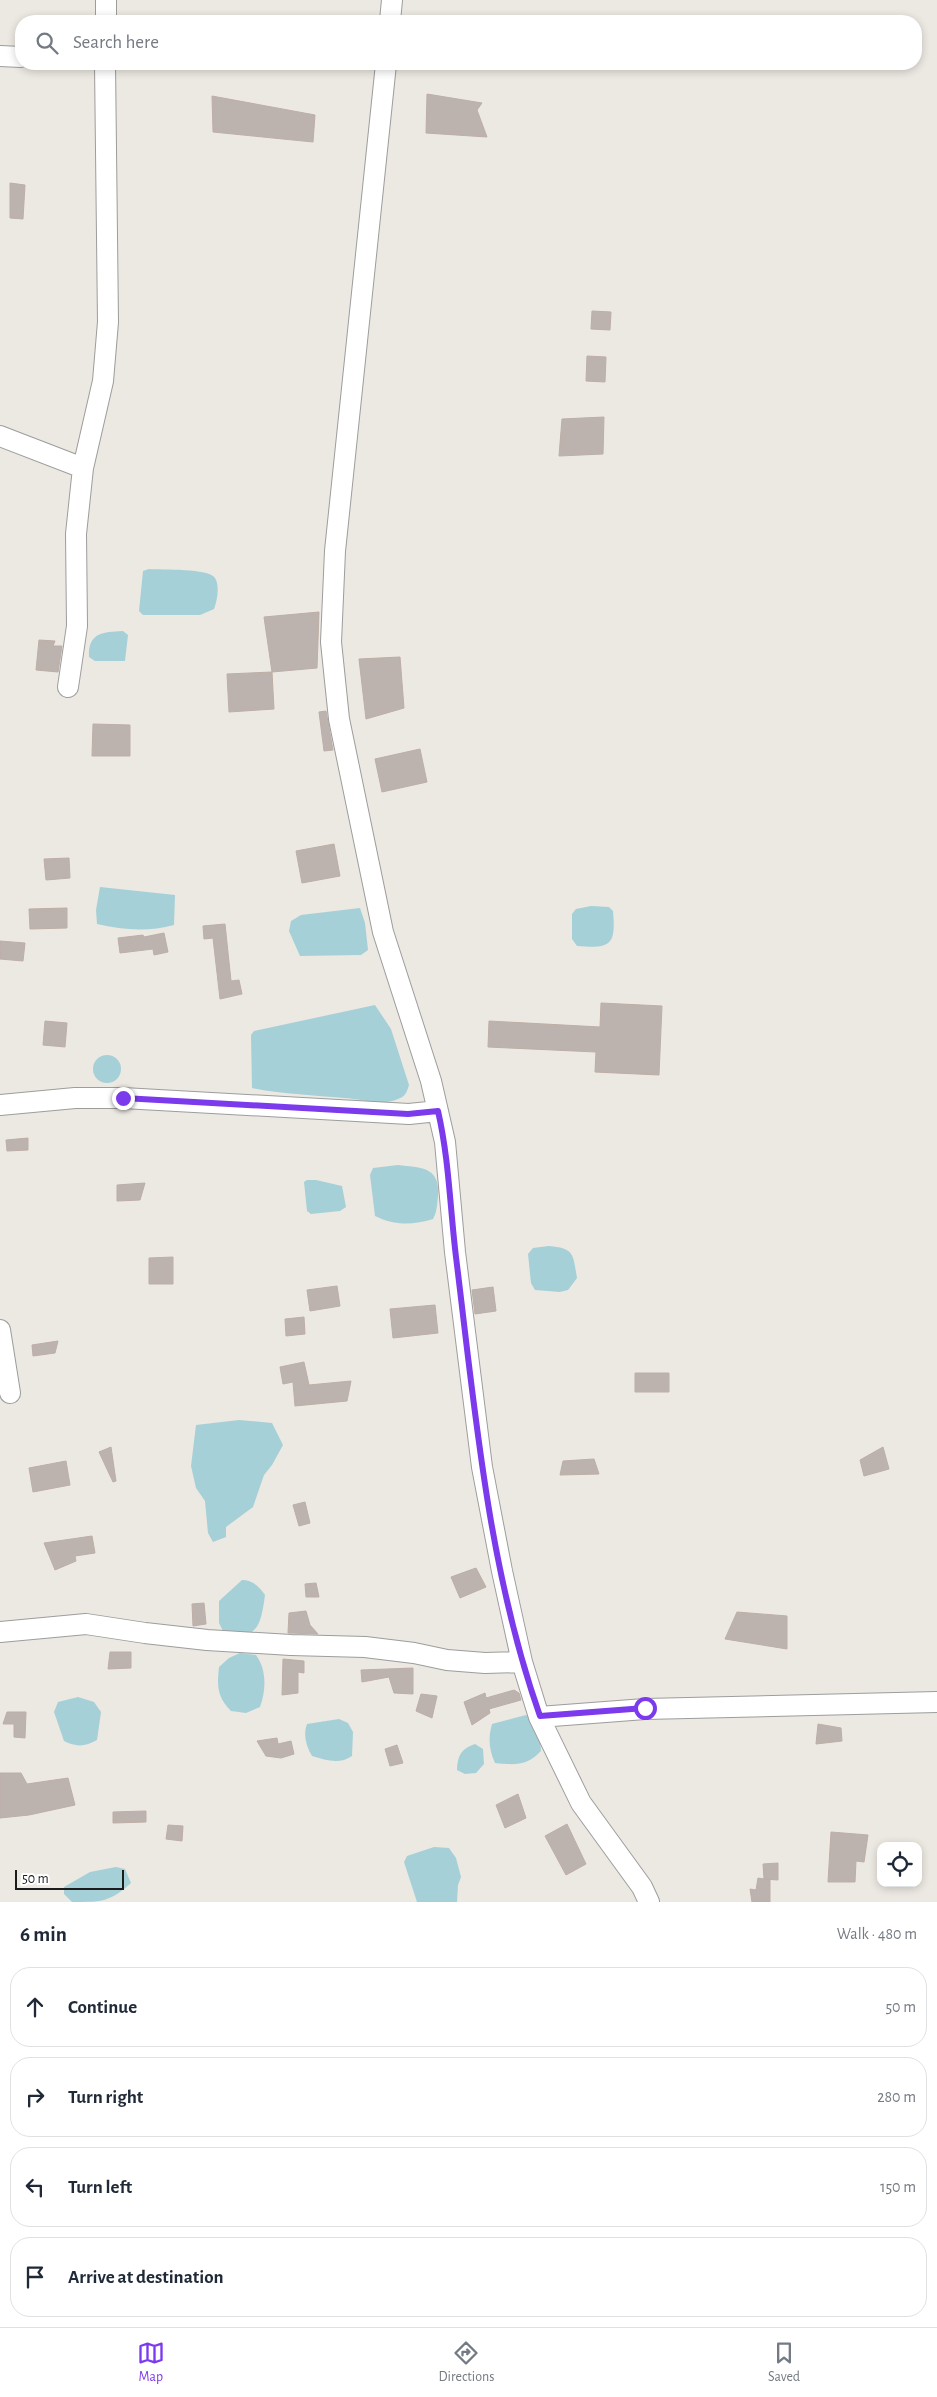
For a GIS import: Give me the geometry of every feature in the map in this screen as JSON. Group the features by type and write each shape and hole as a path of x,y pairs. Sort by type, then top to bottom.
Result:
{"street":[{"path":"106,0 106,15"},
{"path":"391,15 392,0"},
{"path":"0,56 15,57"},
{"path":"68,687 77,626 76,534 83,468 102,381 108,322 105,70"},
{"path":"385,70 335,551 332,642 339,719 383,932 431,1082 445,1142 455,1252 482,1467 522,1662 540,1716 581,1803 642,1887 649,1902"},
{"path":"0,436 83,468"},
{"path":"0,1105 75,1098 123,1098 408,1114 438,1111"},
{"path":"0,1330 10,1392"},
{"path":"0,1632 86,1624 207,1640 365,1647 414,1653 447,1660 485,1663 522,1662"},
{"path":"540,1716 645,1708 937,1702"}],"water":[{"path":"149,569 195,571 211,575 217,581 218,589 214,609 200,615 143,615 139,611 143,571"},
{"path":"123,631 128,635 125,661 95,661 89,657 89,649 94,638 103,633"},
{"path":"100,887 175,895 174,925 155,929 136,929 116,928 97,924 96,910"},
{"path":"591,906 609,907 613,911 612,938 604,945 597,947 577,946 572,939 572,914 576,909"},
{"path":"360,908 365,923 368,950 361,955 300,956 289,931 291,921 301,915"},
{"path":"375,1005 391,1029 409,1085 402,1097 392,1101 378,1102 252,1088 251,1035 254,1031"},
{"path":"107,1055 117,1059 121,1069 117,1079 107,1083 97,1079 93,1069 97,1059"},
{"path":"398,1165 427,1170 436,1179 438,1196 433,1219 404,1224 390,1222 375,1216 370,1175 373,1168"},
{"path":"316,1180 342,1186 346,1207 340,1211 311,1214 307,1211 304,1182"},
{"path":"549,1246 568,1251 573,1258 577,1278 568,1290 560,1292 535,1290 531,1283 528,1254 533,1248"},
{"path":"239,1420 272,1423 283,1445 264,1475 253,1507 226,1527 226,1537 213,1542 208,1533 205,1501 196,1488 191,1466 196,1425"},
{"path":"242,1580 255,1584 265,1595 259,1623 250,1633 243,1635 223,1631 219,1623 219,1601"},
{"path":"240,1653 256,1655 264,1674 260,1707 246,1713 231,1711 223,1701 218,1686 219,1667 229,1658"},
{"path":"78,1697 94,1702 101,1712 97,1740 88,1744 80,1745 64,1741 54,1712 58,1702"},
{"path":"526,1715 534,1722 538,1730 541,1751 526,1762 495,1763 490,1744 492,1724"},
{"path":"339,1719 348,1723 353,1732 352,1756 337,1761 312,1756 306,1740 307,1724"},
{"path":"475,1744 483,1749 484,1764 476,1773 465,1774 457,1770 459,1756 463,1750"},
{"path":"434,1847 449,1848 456,1858 461,1877 458,1885 457,1902 417,1902 404,1862 407,1856"},
{"path":"116,1867 125,1869 131,1883 117,1894 105,1900 72,1902 64,1894 64,1887 90,1872"}],"building":[{"path":"427,94 482,103 477,110 487,137 426,133"},
{"path":"212,96 315,115 313,142 213,132"},
{"path":"10,183 25,185 23,219 10,218"},
{"path":"592,311 611,312 610,330 591,329"},
{"path":"587,356 606,357 605,382 586,381"},
{"path":"604,417 603,454 559,456 562,419"},
{"path":"319,612 317,668 272,672 264,617"},
{"path":"39,640 55,641 53,646 62,646 58,672 36,670"},
{"path":"400,657 404,708 366,719 359,659"},
{"path":"272,672 274,709 229,712 227,674"},
{"path":"326,711 333,750 324,751 319,712"},
{"path":"93,724 130,725 130,756 92,756"},
{"path":"420,749 427,782 382,792 375,759"},
{"path":"334,844 340,876 302,883 296,851"},
{"path":"69,858 70,878 46,880 44,859"},
{"path":"67,908 67,928 30,929 29,909"},
{"path":"225,924 231,981 239,980 242,994 220,999 213,938 204,939 203,926"},
{"path":"164,933 168,952 154,955 153,949 120,953 118,938 143,935 144,937"},
{"path":"0,941 25,943 23,961 0,959"},
{"path":"601,1003 662,1006 659,1075 595,1072 596,1052 488,1047 489,1021 600,1027"},
{"path":"45,1021 67,1023 65,1047 43,1045"},
{"path":"28,1138 28,1150 7,1151 6,1140"},
{"path":"145,1183 140,1200 117,1201 117,1185"},
{"path":"173,1257 173,1284 149,1284 149,1258"},
{"path":"337,1286 340,1306 310,1311 307,1290"},
{"path":"493,1287 496,1311 475,1314 472,1290"},
{"path":"435,1305 438,1333 393,1338 390,1309"},
{"path":"304,1317 305,1334 286,1336 285,1319"},
{"path":"58,1341 55,1353 33,1356 32,1345"},
{"path":"304,1362 309,1385 351,1381 347,1401 295,1406 293,1382 283,1384 280,1367"},
{"path":"635,1373 669,1373 669,1392 635,1392"},
{"path":"111,1447 116,1481 113,1482 99,1452"},
{"path":"883,1447 889,1469 864,1476 860,1460"},
{"path":"594,1459 599,1474 560,1475 563,1461"},
{"path":"66,1461 70,1485 33,1492 29,1468"},
{"path":"305,1502 310,1523 299,1526 293,1505"},
{"path":"92,1536 95,1553 75,1556 76,1561 55,1570 44,1543"},
{"path":"476,1568 486,1587 460,1598 451,1577"},
{"path":"316,1583 319,1597 306,1597 305,1584"},
{"path":"204,1603 206,1624 193,1626 192,1604"},
{"path":"306,1611 310,1625 318,1634 288,1633 289,1613"},
{"path":"737,1612 787,1616 787,1649 725,1639"},
{"path":"110,1652 131,1652 131,1668 108,1669"},
{"path":"283,1659 304,1661 304,1673 298,1672 298,1693 282,1695"},
{"path":"413,1668 413,1694 394,1693 389,1677 362,1682 361,1670"},
{"path":"514,1690 519,1693 521,1700 489,1709 490,1713 472,1725 464,1702 485,1693 486,1698"},
{"path":"421,1694 437,1696 432,1718 416,1711"},
{"path":"7,1712 26,1712 25,1738 14,1737 14,1724 3,1724"},
{"path":"818,1724 841,1728 842,1741 816,1744"},
{"path":"277,1738 278,1744 291,1741 294,1754 281,1758 266,1756 257,1741"},
{"path":"397,1745 403,1763 390,1766 385,1749"},
{"path":"0,1773 21,1773 27,1784 68,1778 75,1805 29,1815 0,1818"},
{"path":"518,1794 526,1818 505,1828 496,1805"},
{"path":"146,1811 146,1822 113,1823 113,1812"},
{"path":"567,1824 586,1864 566,1875 545,1836"},
{"path":"168,1825 183,1826 182,1841 166,1839"},
{"path":"831,1832 868,1835 864,1862 856,1861 855,1882 828,1882"},
{"path":"778,1863 778,1880 764,1879 763,1864"},
{"path":"758,1878 770,1880 770,1902 752,1902 750,1889 756,1890"}],"route":[{"path":"123,1098 408,1114 438,1111 445,1142 455,1252 482,1467 522,1662 532,1694 540,1716 645,1708"}]}
